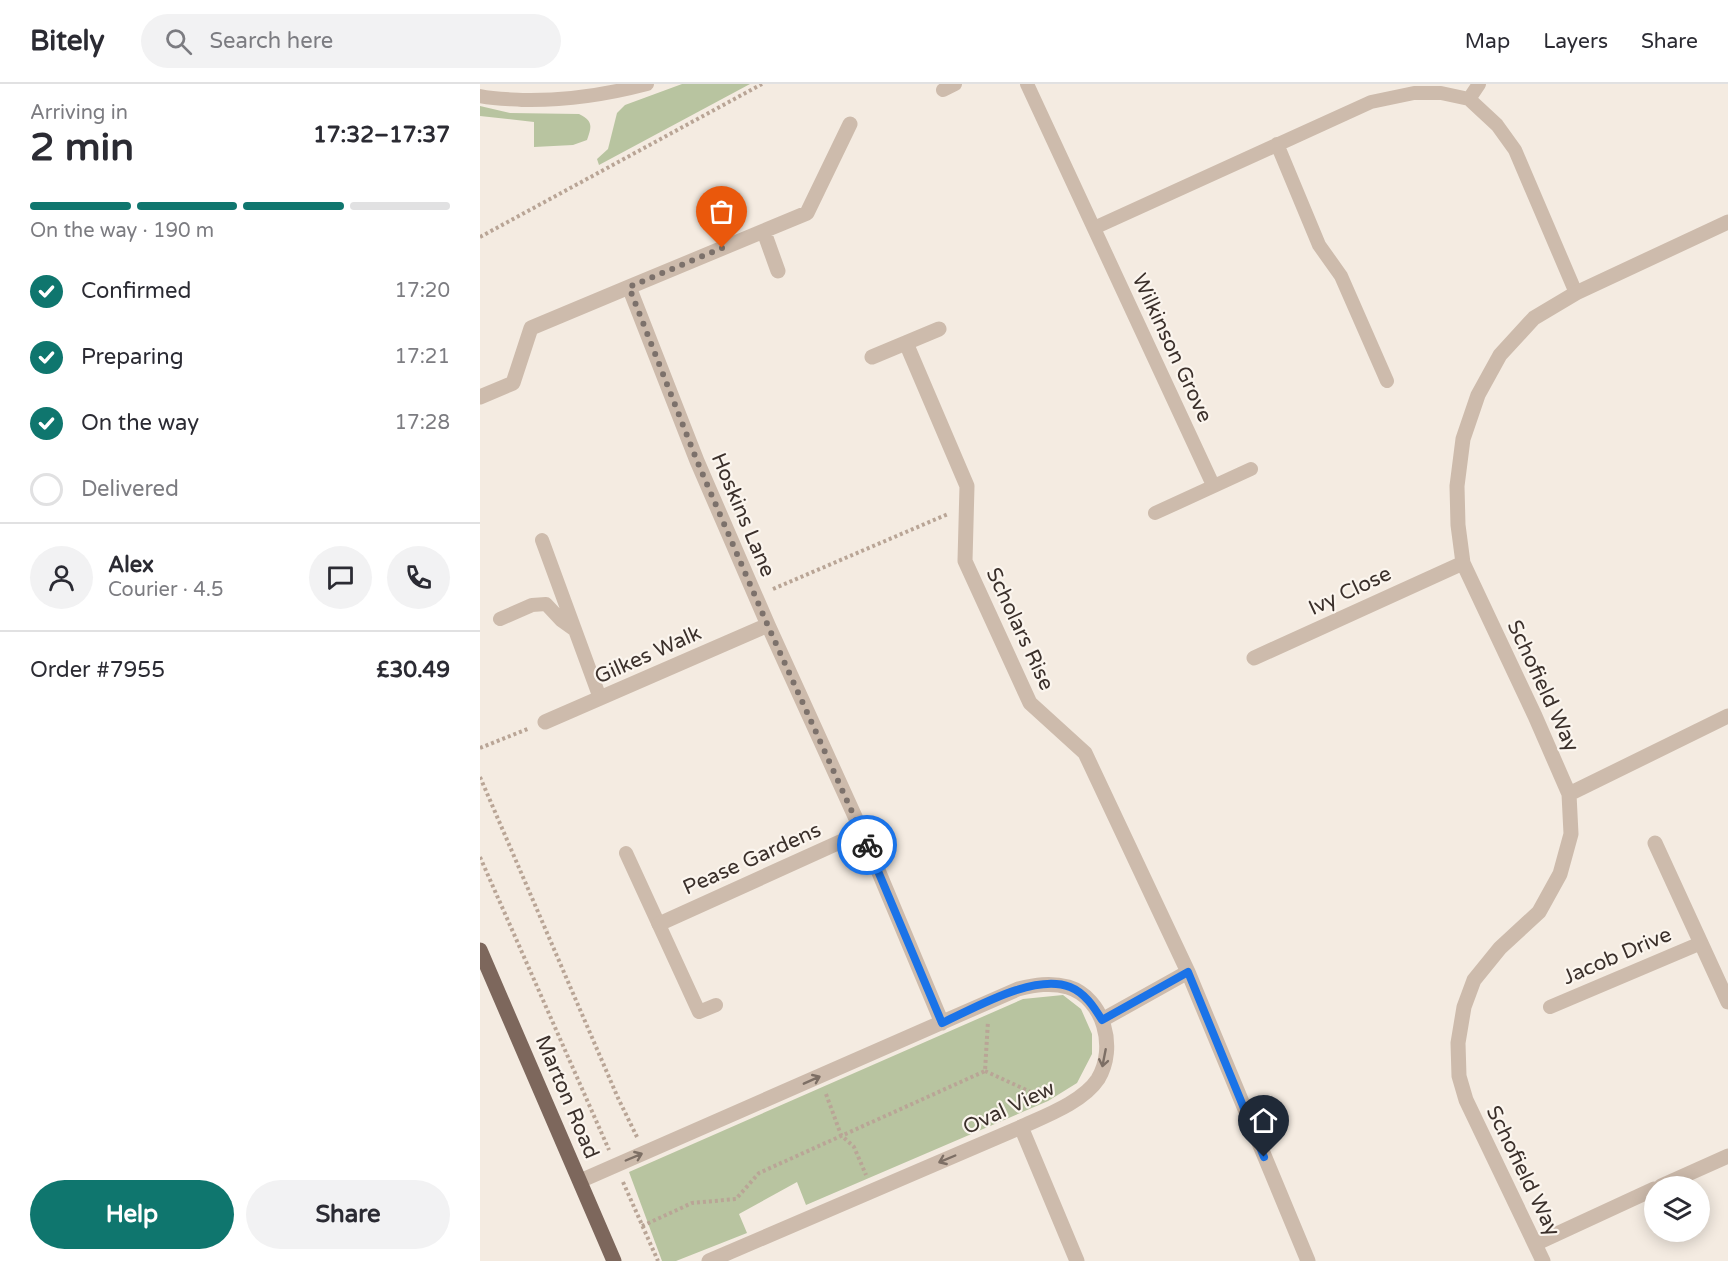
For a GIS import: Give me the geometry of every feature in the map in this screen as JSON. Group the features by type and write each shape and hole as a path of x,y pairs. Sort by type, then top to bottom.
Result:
{"main road":[{"name":"Marton Road","path":"480,950 615,1261"}],"street":[{"path":"480,397 513,383 531,328 807,213 850,124"},
{"name":"Schofield Way","path":"1543,1261 1466,1100 1459,1076 1458,1043 1464,1007 1474,980 1500,948 1539,912 1560,874 1571,834 1569,794 1463,563 1457,486 1463,439 1478,395 1500,355 1534,318 1575,293 1728,222"},
{"path":"764,232 778,271"},
{"name":"Hoskins Lane","path":"629,287 697,461 755,597 862,832 942,1023"},
{"path":"872,357 939,328"},
{"name":"Scholars Rise","path":"906,343 967,486 965,561 1029,703 1084,753 1188,972 1308,1261"},
{"name":"Ivy Close","path":"1254,658 1463,563"},
{"name":"Gilkes Walk","path":"545,722 768,626"},
{"path":"1569,794 1728,716"},
{"name":"Pease Gardens","path":"659,924 862,832"},
{"name":"Jacob Drive","path":"1655,843 1728,1002"},
{"path":"580,1181 1018,989 1047,983 1070,987 1090,1002 1102,1020 1188,972"},
{"name":"Oval View","path":"709,1261 1071,1104 1097,1080 1106,1060 1107,1036 1102,1020"},
{"path":"1021,1127 1077,1261"},
{"path":"1683,1176 1728,1156"},
{"path":"1535,1244 1644,1194"}],"lane":[{"path":"480,96 490,99 551,101 604,95 646,84"},
{"name":"Wilkinson Grove","path":"1027,84 1213,485"},
{"path":"1468,99 1479,84"},
{"path":"1094,228 1371,102 1414,93 1441,93 1468,99 1497,125 1515,150 1575,293"},
{"path":"1277,144 1320,245 1341,276 1387,381"},
{"path":"1155,513 1251,469"},
{"path":"542,540 600,698"},
{"path":"500,619 532,605 546,604 561,620 575,630"},
{"path":"626,854 699,1012 716,1005"},
{"name":"Jacob Drive","path":"1550,1007 1701,943"}],"path":[{"path":"480,237 762,84"},
{"path":"755,597 967,506"},
{"path":"480,748 545,722"},
{"path":"480,777 618,1098 645,1152"},
{"path":"480,857 658,1261"},
{"path":"985,1071 989,1002"},
{"path":"642,1226 692,1203 736,1199 759,1173 985,1071 1039,1094 1053,1112"},
{"path":"819,1077 842,1135 854,1147 873,1191"}],"green space":[{"path":"682,84 750,84 599,165 597,159 608,149 617,113 625,105"},
{"path":"480,106 510,113 579,114 589,122 590,131 587,140 573,145 534,147 534,122 480,116"},
{"path":"1063,995 1081,1009 1092,1034 1092,1054 1077,1083 1048,1101 806,1205 797,1182 739,1214 747,1233 676,1261 662,1261 629,1172 1023,999"}],"way so far":[{"path":"722,248 629,287 697,461 768,626 867,845"}],"route":[{"path":"867,845 942,1023 1018,989 1047,983 1070,987 1090,1002 1102,1020 1188,972 1264,1157"}]}
